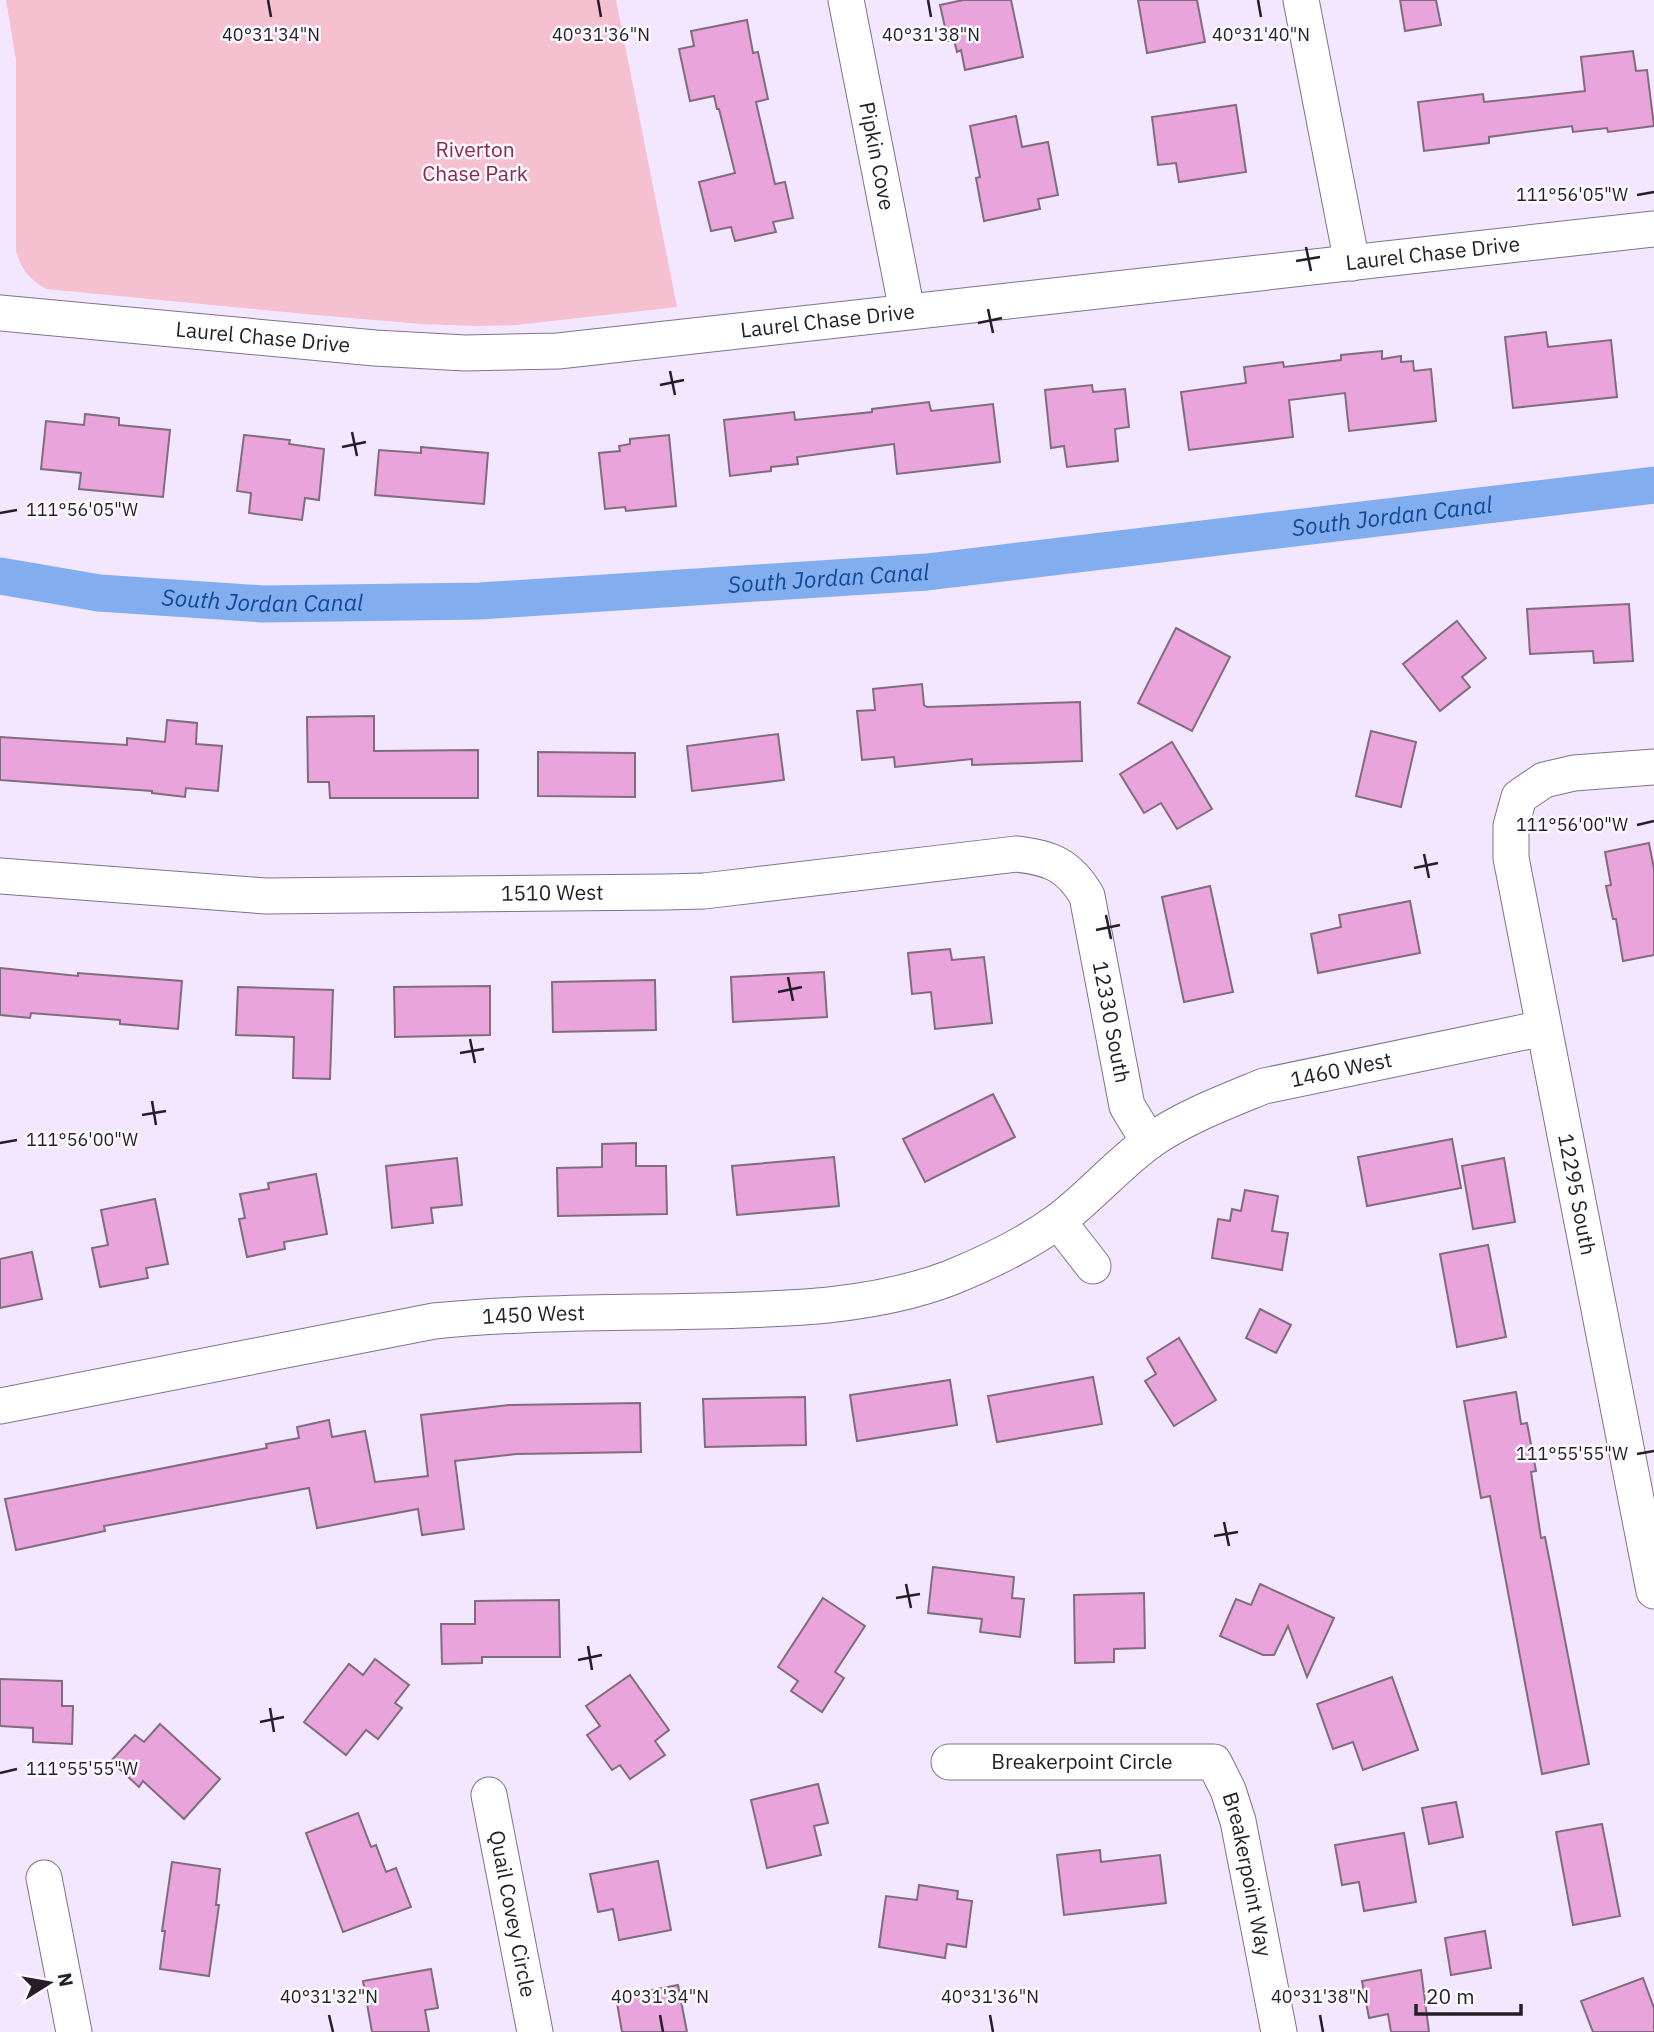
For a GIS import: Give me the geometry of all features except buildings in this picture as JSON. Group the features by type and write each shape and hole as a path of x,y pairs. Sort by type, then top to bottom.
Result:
{"street":[{"name":"Pipkin Cove","path":"846,0 907,311"},
{"path":"1301,0 1352,263"},
{"name":"Laurel Chase Drive","path":"0,313 375,348 466,354 558,351 1654,229"},
{"name":"12295 South","path":"1654,767 1574,773 1544,780 1519,797 1511,826 1511,858 1654,1591"},
{"name":"1510 West","path":"0,876 266,896 665,892 704,891 1016,854 1040,857 1062,866 1077,879 1087,896"},
{"name":"12330 South","path":"1087,896 1127,1106 1149,1142"},
{"name":"1460 West","path":"1149,1142 1185,1120 1264,1086 1544,1028"},
{"name":"1450 West","path":"0,1406 434,1321 483,1316 758,1310 889,1296 948,1278 1005,1254 1058,1221 1149,1142"},
{"path":"1058,1221 1093,1266"},
{"name":"Breakerpoint Circle","path":"949,1762 1214,1762"},
{"name":"Breakerpoint Way","path":"1214,1762 1228,1790 1238,1821 1279,2032"},
{"name":"Quail Covey Circle","path":"489,1795 535,2032"},
{"path":"44,1878 74,2032"}],"green space":[{"name":"Riverton Chase Park","path":"6,0 616,0 677,307 516,325 477,326 421,324 46,289 27,273 16,251 16,60"}],"waterway":[{"name":"South Jordan Canal","path":"0,576 99,593 263,604 480,601 927,572 1654,485"}]}
